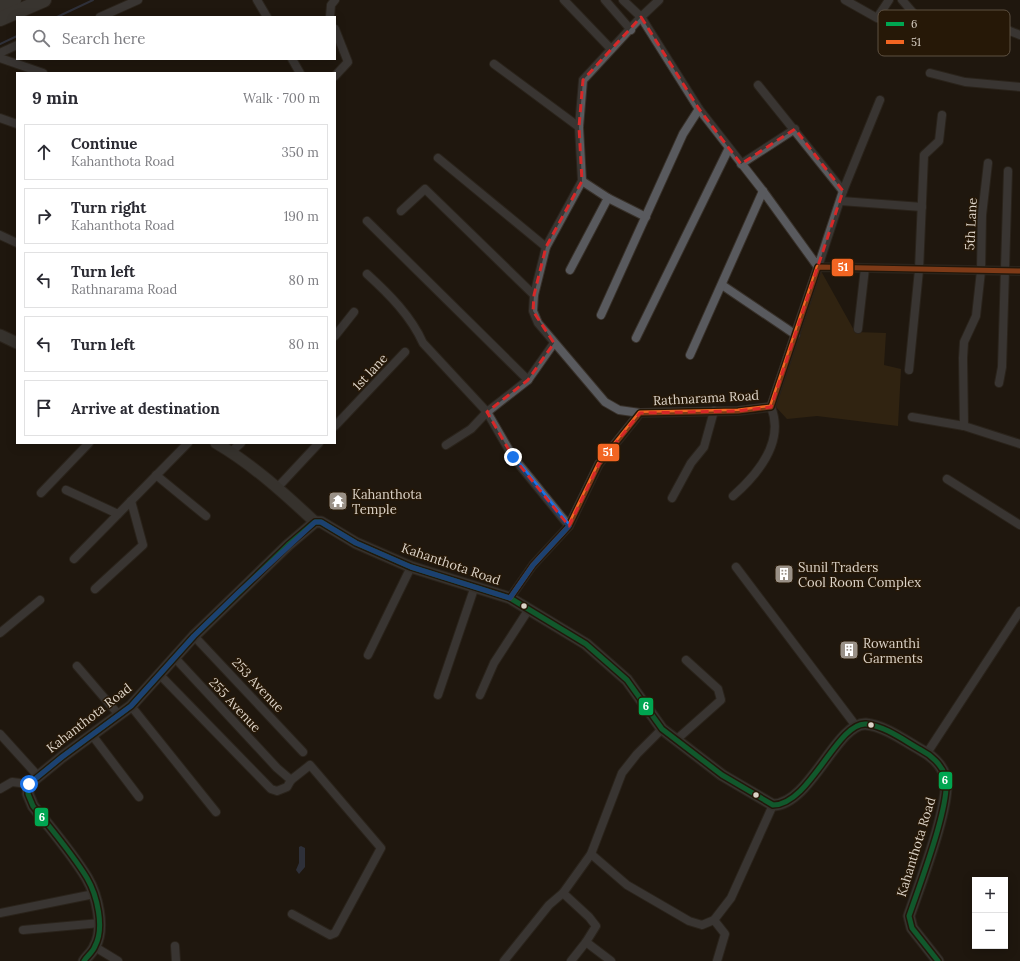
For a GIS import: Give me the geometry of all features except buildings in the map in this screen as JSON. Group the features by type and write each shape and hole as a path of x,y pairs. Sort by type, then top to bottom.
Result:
{"highway":[{"path":"0,7 14,0"},
{"path":"0,19 44,0"}],"main road":[{"path":"0,335 16,343"},
{"path":"218,444 232,451 315,522"},
{"name":"Kahanthota Road","path":"29,784 131,706 194,636 288,545 315,522 321,522 356,543 411,567 510,598 586,644 626,680 662,729 722,775 773,805"},
{"name":"Kahanthota Road","path":"856,726 865,724 880,728 927,753 940,766 946,777 946,795 941,820 909,916 912,928 938,961"},
{"path":"773,805 780,805 803,789 842,739 856,726"},
{"path":"29,784 28,794 33,806 87,878 94,894 100,923 95,947 84,961"}],"street":[{"path":"102,16 138,0"},
{"path":"257,0 266,16"},
{"path":"330,16 331,5 335,0"},
{"path":"564,0 611,49"},
{"path":"605,0 631,30"},
{"path":"624,0 640,17 699,109 763,191 818,267 981,270 1005,272 1020,271"},
{"path":"640,413 619,410 605,402 538,323 532,311 534,296 546,247 582,181 579,128 583,80 611,49 631,30 640,17 659,0"},
{"path":"845,0 877,18 878,16"},
{"path":"882,10 889,0"},
{"path":"902,0 911,10"},
{"path":"1010,31 1020,35"},
{"path":"336,32 348,62 336,75"},
{"path":"0,53 16,45"},
{"path":"0,58 40,72"},
{"path":"293,60 299,72"},
{"path":"494,64 579,128"},
{"path":"930,73 965,82 1020,87"},
{"path":"758,86 795,129 843,191"},
{"name":"Rathnarama Road","path":"510,598 533,565 569,526 600,464 640,413 738,411 771,407 842,201 843,191 880,100"},
{"path":"601,315 683,134 699,109"},
{"path":"909,370 919,270 924,155 939,141 942,115"},
{"path":"0,118 16,124"},
{"path":"741,164 795,129"},
{"path":"636,338 729,148"},
{"path":"438,158 546,247"},
{"name":"5th Lane","path":"964,426 962,358 964,342 976,316 981,270 982,215 988,164"},
{"path":"999,382 1002,367 1008,171"},
{"path":"582,181 608,198 646,216"},
{"path":"401,211 425,189 534,296"},
{"path":"690,355 763,191"},
{"path":"570,270 608,198"},
{"path":"842,201 922,208"},
{"path":"367,221 528,380"},
{"path":"0,235 16,243"},
{"path":"858,329 865,268"},
{"path":"367,274 389,294 417,330 423,343 487,412 513,457 569,526"},
{"path":"722,285 796,335"},
{"path":"336,335 354,312"},
{"path":"446,445 471,429 487,412 528,380 554,342"},
{"name":"1st lane","path":"336,425 405,352"},
{"path":"733,496 751,480 766,459 775,433 775,417 771,407"},
{"path":"672,498 691,463 704,447 714,411"},
{"path":"912,417 964,426 1020,444"},
{"path":"42,493 88,444"},
{"path":"74,559 187,444"},
{"path":"232,451 240,444"},
{"path":"277,488 318,444"},
{"path":"156,476 206,516"},
{"path":"947,479 1020,525"},
{"path":"66,490 118,514"},
{"path":"95,589 143,545 131,501"},
{"path":"368,655 411,567"},
{"path":"736,567 856,726"},
{"path":"438,695 475,586"},
{"path":"0,633 40,600"},
{"path":"480,695 494,663 529,609"},
{"path":"927,753 1020,611"},
{"name":"253 Avenue","path":"194,636 304,752"},
{"name":"255 Avenue","path":"175,658 277,768 292,780"},
{"path":"676,740 721,700 718,689 686,660"},
{"path":"77,666 120,715"},
{"path":"159,674 271,789 277,791 287,787 292,780 310,764 381,848 335,933 330,935 292,914"},
{"path":"131,706 216,812"},
{"path":"504,961 549,905 562,893 591,854 622,773 637,754 662,729"},
{"path":"92,735 139,797"},
{"path":"1,738 38,776"},
{"path":"0,789 12,782 29,784"},
{"path":"591,854 627,885 690,921 702,925 714,920 731,898 740,881 773,805"},
{"path":"562,893 589,917 596,926 571,961"},
{"path":"0,913 94,894"},
{"path":"714,920 724,934 717,961"},
{"path":"23,930 100,923"},
{"path":"586,942 611,961"},
{"path":"175,946 176,961"},
{"path":"95,947 118,961"}],"highlighted area":[{"path":"641,17 699,109 741,164 795,129 843,191 771,407 738,411 640,413 599,464 569,526 513,457 487,412 528,380 554,343 533,311 534,295 546,247 582,181 579,127 583,80"}],"shaded area":[{"path":"821,271 855,332 886,333 884,365 901,369 898,426 817,416 787,419 776,407"}],"water":[{"path":"301,846 305,848 305,867 299,874 296,870 299,863 299,847"}],"waterway":[{"path":"59,16 93,0"},
{"path":"0,44 16,36"}],"transit line":[{"name":"51","path":"510,598 533,565 569,526 599,464 640,413 738,411 771,407 818,267 1020,271"},
{"name":"6","path":"84,961 94,948 98,939 100,921 97,902 91,885 75,859 33,806 28,794 29,784 62,757 131,706 194,636 288,545 315,522 321,522 356,543 411,567 510,598 586,644 627,680 662,729 722,775 773,805 786,801 799,792 811,779 844,736 855,727 866,724 873,725 895,734 929,755 939,764 944,772 946,788 944,804 933,844 909,916 912,928 938,961"}],"place":[{"name":"Kahanthota Temple","path":"338,501"},
{"name":"Sunil Traders Cool Room Complex","path":"784,574"},
{"name":"Rowanthi Garments","path":"849,650"}],"route":[{"path":"29,784 62,757 131,706 194,636 288,545 315,522 321,522 356,543 411,567 510,598 533,565 569,526 513,457"}]}
